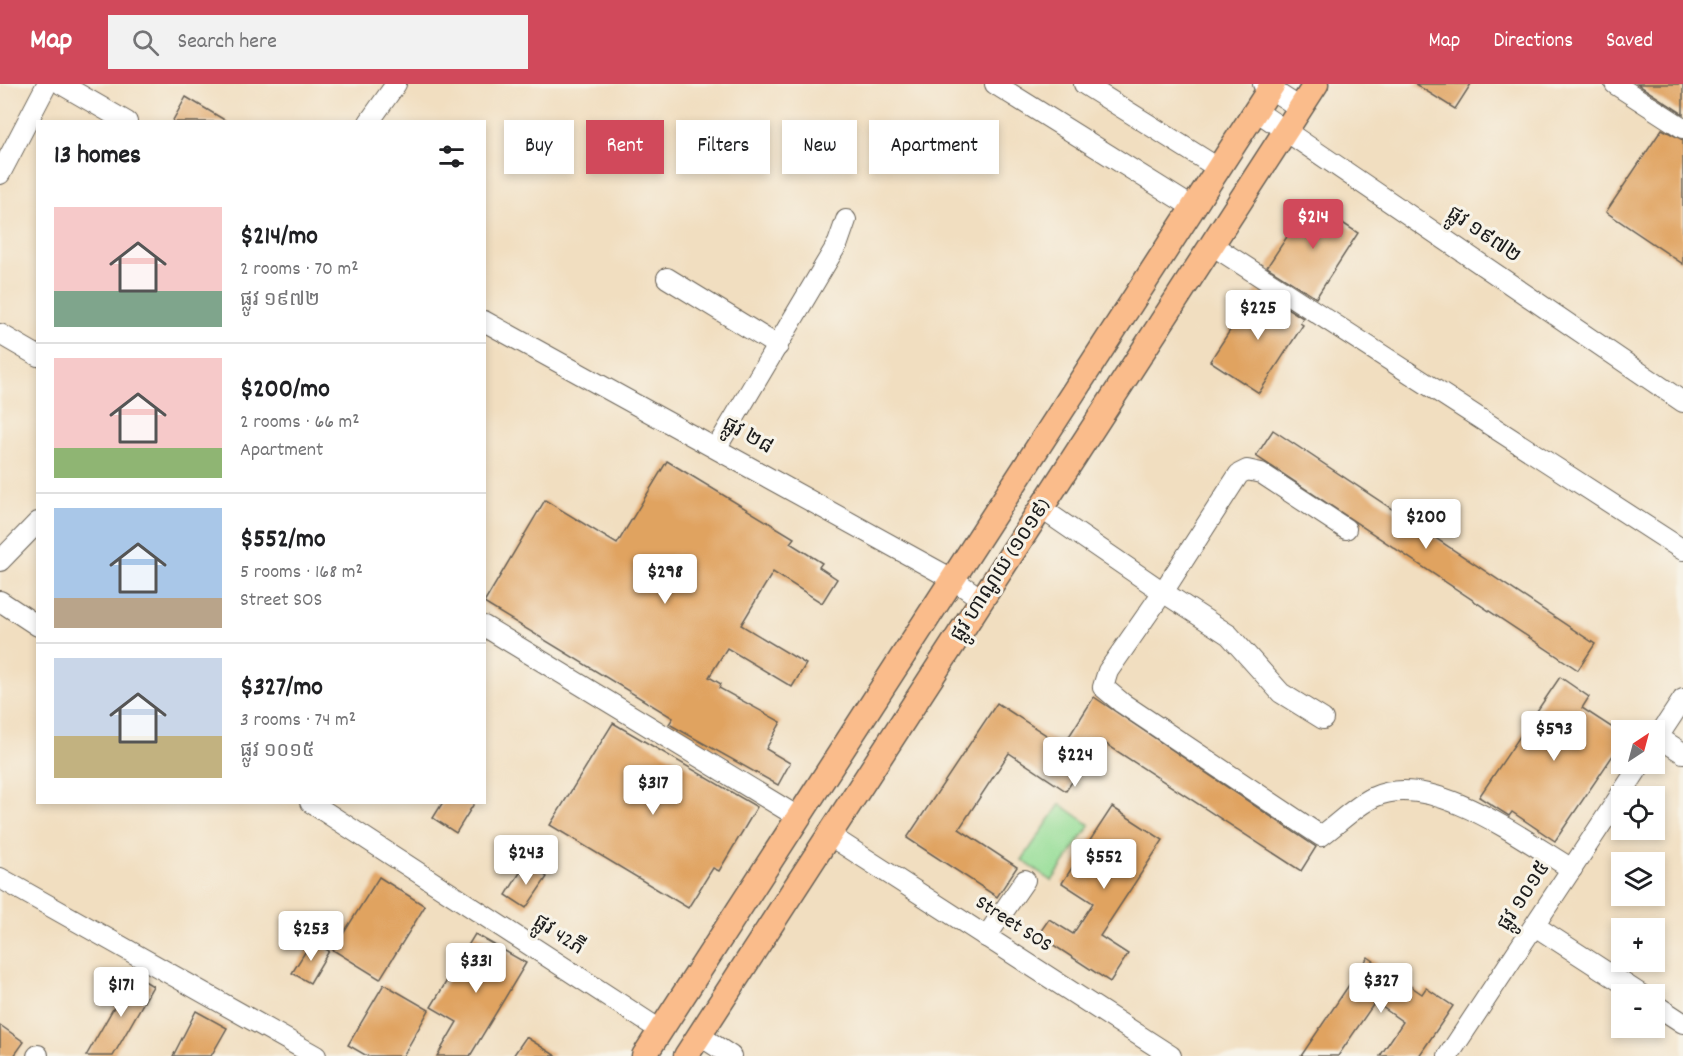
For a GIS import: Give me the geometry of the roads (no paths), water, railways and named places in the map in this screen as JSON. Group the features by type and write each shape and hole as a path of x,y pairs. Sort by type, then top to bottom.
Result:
{"main road":[{"name":"ផ្លូវ ហាណូយ (១០១៩)","path":"686,1056 1316,84"},
{"name":"ផ្លូវ ហាណូយ (១០១៩)","path":"644,1056 954,580 1269,85"}],"street":[{"path":"0,174 47,84"},
{"path":"61,84 124,120"},
{"path":"370,120 396,84"},
{"path":"995,84 1192,207"},
{"path":"1084,84 1218,168"},
{"path":"1615,84 1683,128"},
{"path":"1269,85 1300,108"},
{"name":"ផ្លូវ ១៩៧២","path":"1255,110 1683,402"},
{"path":"717,447 838,243 846,220"},
{"path":"1212,245 1683,550"},
{"path":"667,279 778,346"},
{"name":"ផ្លូវ ២៨","path":"486,322 717,447 954,580 983,600"},
{"path":"0,334 36,355"},
{"path":"1346,529 1261,473 1247,470 1239,474 1108,671 1103,687 1122,703 1322,836 1374,797 1412,790 1463,804 1572,869"},
{"path":"1042,509 1229,635 1281,693 1323,719"},
{"path":"0,561 36,524"},
{"path":"0,601 36,625"},
{"path":"486,627 798,817"},
{"path":"1665,726 1683,699"},
{"path":"1665,744 1683,753"},
{"name":"ផ្លូវ ១០១៥","path":"1448,1056 1634,774"},
{"name":"ផ្លូវ 42ភី","path":"313,804 660,1030"},
{"name":"Street SOS","path":"829,835 1171,1056"},
{"path":"0,878 316,1056"},
{"path":"986,937 1025,880"},
{"path":"1534,926 1624,984"},
{"path":"1665,1011 1683,1023"},
{"path":"699,1035 731,1056"}]}
